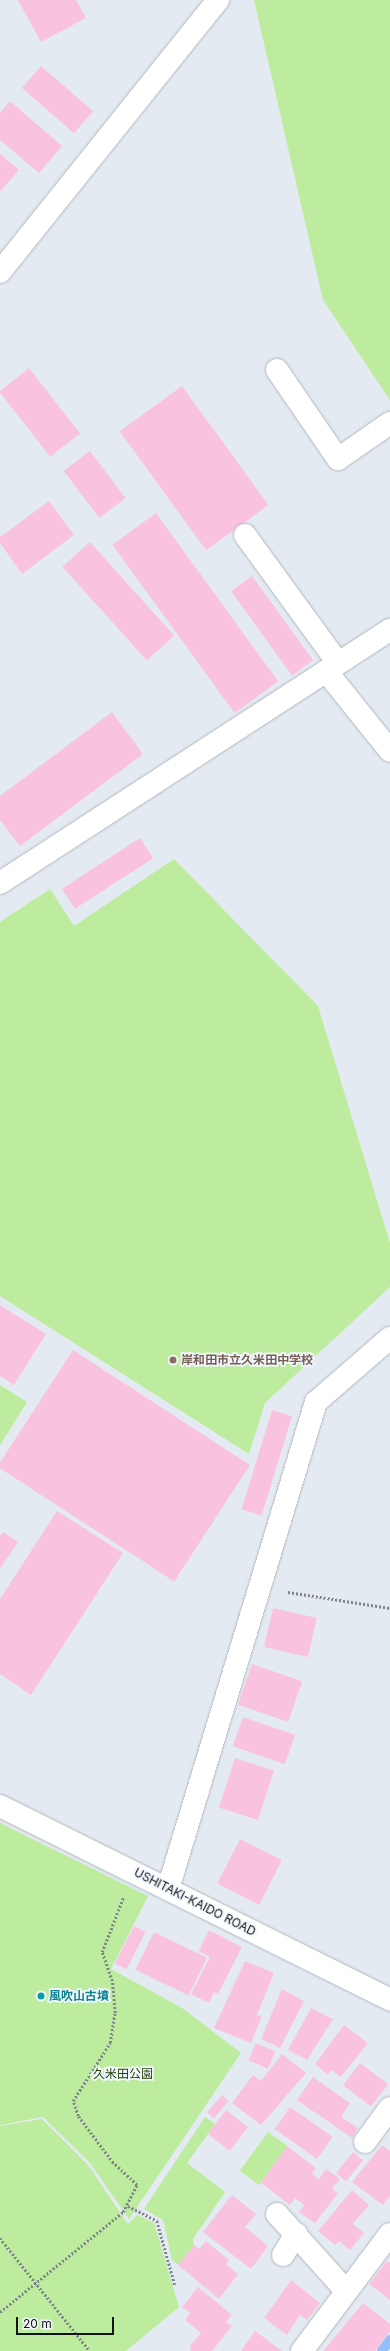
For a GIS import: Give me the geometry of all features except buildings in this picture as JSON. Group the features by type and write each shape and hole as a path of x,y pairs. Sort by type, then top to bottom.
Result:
{"street":[{"path":"0,272 218,0"},
{"path":"277,370 338,459 390,423"},
{"path":"245,535 332,667 390,751"},
{"path":"0,883 390,630"},
{"path":"168,1889 316,1402 390,1338"},
{"name":"USHITAKI-KAIDO ROAD","path":"0,1806 390,2000"},
{"path":"365,2142 390,2108"},
{"path":"277,2214 346,2291"},
{"path":"283,2255 296,2234"},
{"path":"302,2351 390,2234"}],"path":[{"path":"260,1588 390,1608"},
{"path":"0,2312 128,2206 137,2186 113,2163 78,2116 72,2101 110,2043 114,2007 112,1981 102,1952 133,1871"},
{"path":"128,2206 157,2221 175,2285"},
{"path":"0,2238 90,2351"}],"green space":[{"path":"254,0 390,0 390,400 323,300"},
{"path":"174,859 318,1006 390,1243 390,1287 265,1403 249,1454 0,1296 0,922 50,889 74,926"},
{"path":"0,1385 27,1402 0,1445"},
{"name":"久米田公園","path":"0,1823 148,1896 111,1969 182,2008 241,2053 129,2219 90,2163 43,2117 0,2125"},
{"path":"205,2117 215,2124 187,2163 225,2192 193,2239 194,2245 178,2265 172,2260 163,2220 144,2209"},
{"path":"42,2119 88,2165 128,2224 137,2215 154,2223 179,2307 126,2351 0,2351 0,2126"},
{"path":"268,2132 287,2146 259,2185 240,2171"}],"waterway":[{"path":"382,2351 390,2340"}],"place":[{"name":"岸和田市立久米田中学校","path":"173,1360"},
{"name":"風吹山古墳","path":"41,1996"}]}
